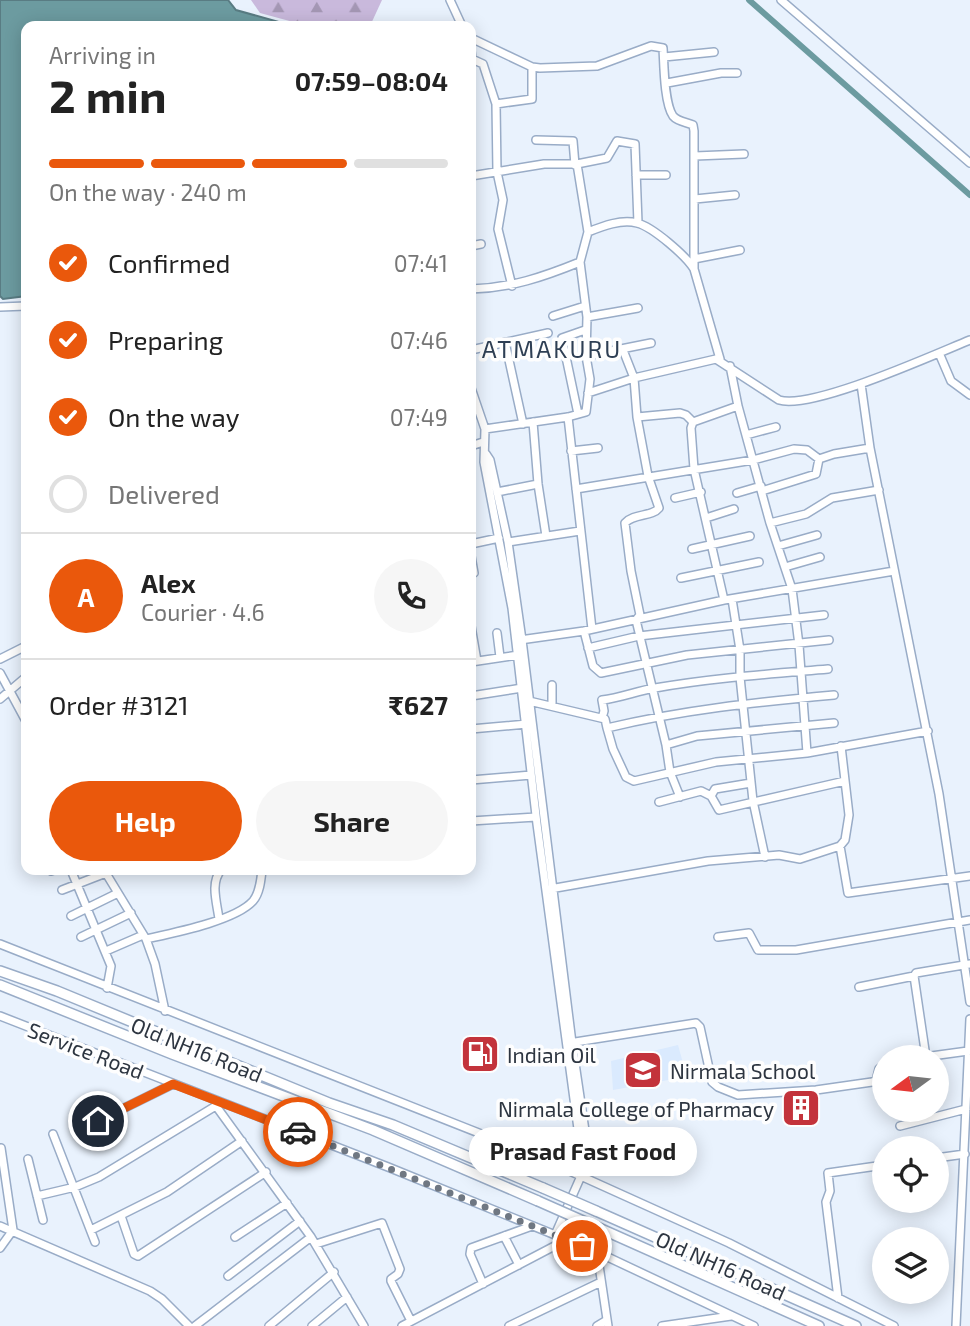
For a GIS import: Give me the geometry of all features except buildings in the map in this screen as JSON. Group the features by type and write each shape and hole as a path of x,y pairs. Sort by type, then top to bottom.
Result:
{"main road":[{"name":"Old NH16 Road","path":"0,971 57,991 329,1103 393,1125 856,1326"},
{"name":"Old NH16 Road","path":"0,985 373,1130 819,1326"}],"street":[{"path":"450,0 460,21"},
{"path":"781,0 970,163"},
{"path":"476,40 532,67 597,66 656,45 663,48 669,105 673,116 693,125 694,269"},
{"path":"664,57 714,52"},
{"path":"476,60 483,64 496,104 497,172 503,200 498,229 512,286"},
{"path":"496,104 532,99 532,67"},
{"path":"667,83 720,73 737,74"},
{"path":"485,429 586,412 590,379 586,356 587,317 580,262 588,232 573,141 536,140"},
{"path":"476,175 544,164 576,164 607,158 617,141 633,142 636,147 638,223"},
{"path":"695,156 744,154"},
{"path":"636,175 666,175"},
{"path":"695,199 735,195"},
{"path":"588,232 610,224 638,223 689,260 720,359"},
{"path":"476,245 481,244"},
{"path":"694,259 740,250"},
{"path":"476,289 512,286 533,281 580,262"},
{"path":"0,307 21,306"},
{"path":"553,316 585,306"},
{"path":"587,317 638,309"},
{"path":"578,414 562,338 585,330"},
{"path":"476,349 548,333"},
{"path":"588,393 634,378 720,359 779,400 803,401 861,384 970,340"},
{"path":"505,342 523,424"},
{"path":"586,356 651,343"},
{"path":"623,350 634,378 637,416 648,476 658,511 631,517 625,523 640,615 636,620 670,772 680,797"},
{"path":"939,353 951,381 970,395"},
{"path":"730,366 738,406 770,523 792,589 807,753"},
{"path":"861,384 870,448 928,731 957,922 968,964 970,1002"},
{"path":"476,403 485,429 484,442 508,542 519,640 517,655 531,775 549,889"},
{"path":"692,422 738,406"},
{"path":"637,416 680,413 692,422 694,469 717,570 736,624 753,801 765,857"},
{"path":"568,416 588,648 594,668 601,673 687,655 829,640"},
{"path":"533,422 546,536"},
{"path":"746,435 776,426"},
{"path":"476,444 484,442"},
{"path":"571,451 598,448"},
{"path":"819,459 870,448"},
{"path":"576,489 753,460 794,449 807,450 819,459"},
{"path":"488,457 484,462 529,701 569,1043 588,1151 581,1176 555,1235"},
{"path":"737,494 816,474 819,459"},
{"path":"498,492 538,484"},
{"path":"770,523 806,514 832,498 879,490"},
{"path":"675,498 701,492"},
{"path":"706,518 734,509"},
{"path":"508,542 580,531"},
{"path":"778,546 817,535"},
{"path":"692,549 750,536"},
{"path":"476,543 499,538"},
{"path":"785,566 820,557"},
{"path":"681,578 759,562"},
{"path":"519,640 588,630 728,600 894,571"},
{"path":"588,648 639,636 824,615"},
{"path":"497,633 500,657"},
{"path":"0,659 21,648"},
{"path":"476,661 517,655"},
{"path":"602,718 602,700 652,689 740,677 828,670"},
{"path":"0,673 21,711"},
{"path":"0,699 21,681"},
{"path":"552,685 552,706"},
{"path":"476,695 522,688"},
{"path":"607,728 659,717 834,695"},
{"path":"529,701 606,719 613,749 625,777 634,781 670,772 748,759 807,753 928,731"},
{"path":"666,745 697,736 834,723"},
{"path":"476,729 527,724"},
{"path":"549,889 708,861 779,855 800,859 840,846 845,840 849,815 841,747"},
{"path":"476,780 531,775"},
{"path":"659,802 701,791 711,796 719,810 845,781"},
{"path":"711,796 715,789 751,783"},
{"path":"476,821 536,817"},
{"path":"840,846 848,893 970,876"},
{"path":"73,875 112,970 107,988"},
{"path":"62,890 97,875"},
{"path":"107,875 144,937 155,964 165,1011"},
{"path":"217,875 215,885 219,919"},
{"path":"106,951 144,937 237,913 254,900 261,875"},
{"path":"71,916 118,893"},
{"path":"81,937 131,913"},
{"path":"718,937 749,933 758,950 796,950 970,920"},
{"path":"0,944 510,1145 729,1243 894,1326"},
{"path":"859,987 968,964"},
{"path":"914,976 923,1045"},
{"name":"Service Road","path":"0,1016 597,1252 754,1326"},
{"path":"956,1326 970,1019"},
{"path":"569,1043 696,1023 700,1027 712,1082 738,1095 816,1090 872,1082"},
{"path":"949,1054 968,1051"},
{"path":"98,1121 173,1084"},
{"path":"37,1196 75,1187 99,1177 218,1104 314,1241 364,1326"},
{"path":"949,1111 966,1109"},
{"path":"900,1126 911,1122"},
{"path":"52,1134 95,1242"},
{"path":"91,1230 167,1192 242,1141"},
{"path":"0,1248 13,1230 1,1148"},
{"path":"949,1156 965,1154"},
{"path":"28,1159 43,1220"},
{"path":"838,1298 826,1202 830,1191 828,1173 872,1167"},
{"path":"121,1216 134,1254 138,1256 266,1172"},
{"path":"235,1237 287,1203"},
{"path":"229,1276 300,1221"},
{"path":"195,1326 314,1241 382,1223 400,1269 391,1281 411,1321"},
{"path":"0,1226 150,1290 189,1326"},
{"path":"483,1284 469,1251 474,1246 533,1226"},
{"path":"504,1236 519,1265"},
{"path":"402,1326 566,1240"},
{"path":"597,1252 607,1323 597,1326"},
{"path":"269,1326 334,1272"},
{"path":"509,1326 601,1282"},
{"path":"312,1326 347,1297"},
{"path":"662,1326 717,1322 732,1315"}],"shaded area":[{"path":"0,0 228,0 236,10 275,21 21,21 21,297 3,299 0,296"},
{"name":"Nirmala School","path":"678,1045 683,1063 674,1065 675,1075 668,1080 613,1090 611,1061"}],"green space":[{"path":"251,0 382,0 372,21 290,21 260,13"}],"waterway":[{"path":"749,0 970,195"}],"way so far":[{"path":"298,1132 582,1246"}],"place":[{"name":"Indian Oil","path":"480,1054"},
{"name":"Nirmala School","path":"643,1070"},
{"name":"Nirmala College of Pharmacy","path":"801,1108"},
{"name":"Prasad Fast Food","path":"582,1246"}],"district":[{"name":"ATMAKURU","path":"552,348"}],"route":[{"path":"98,1121 173,1084 298,1132"}]}
